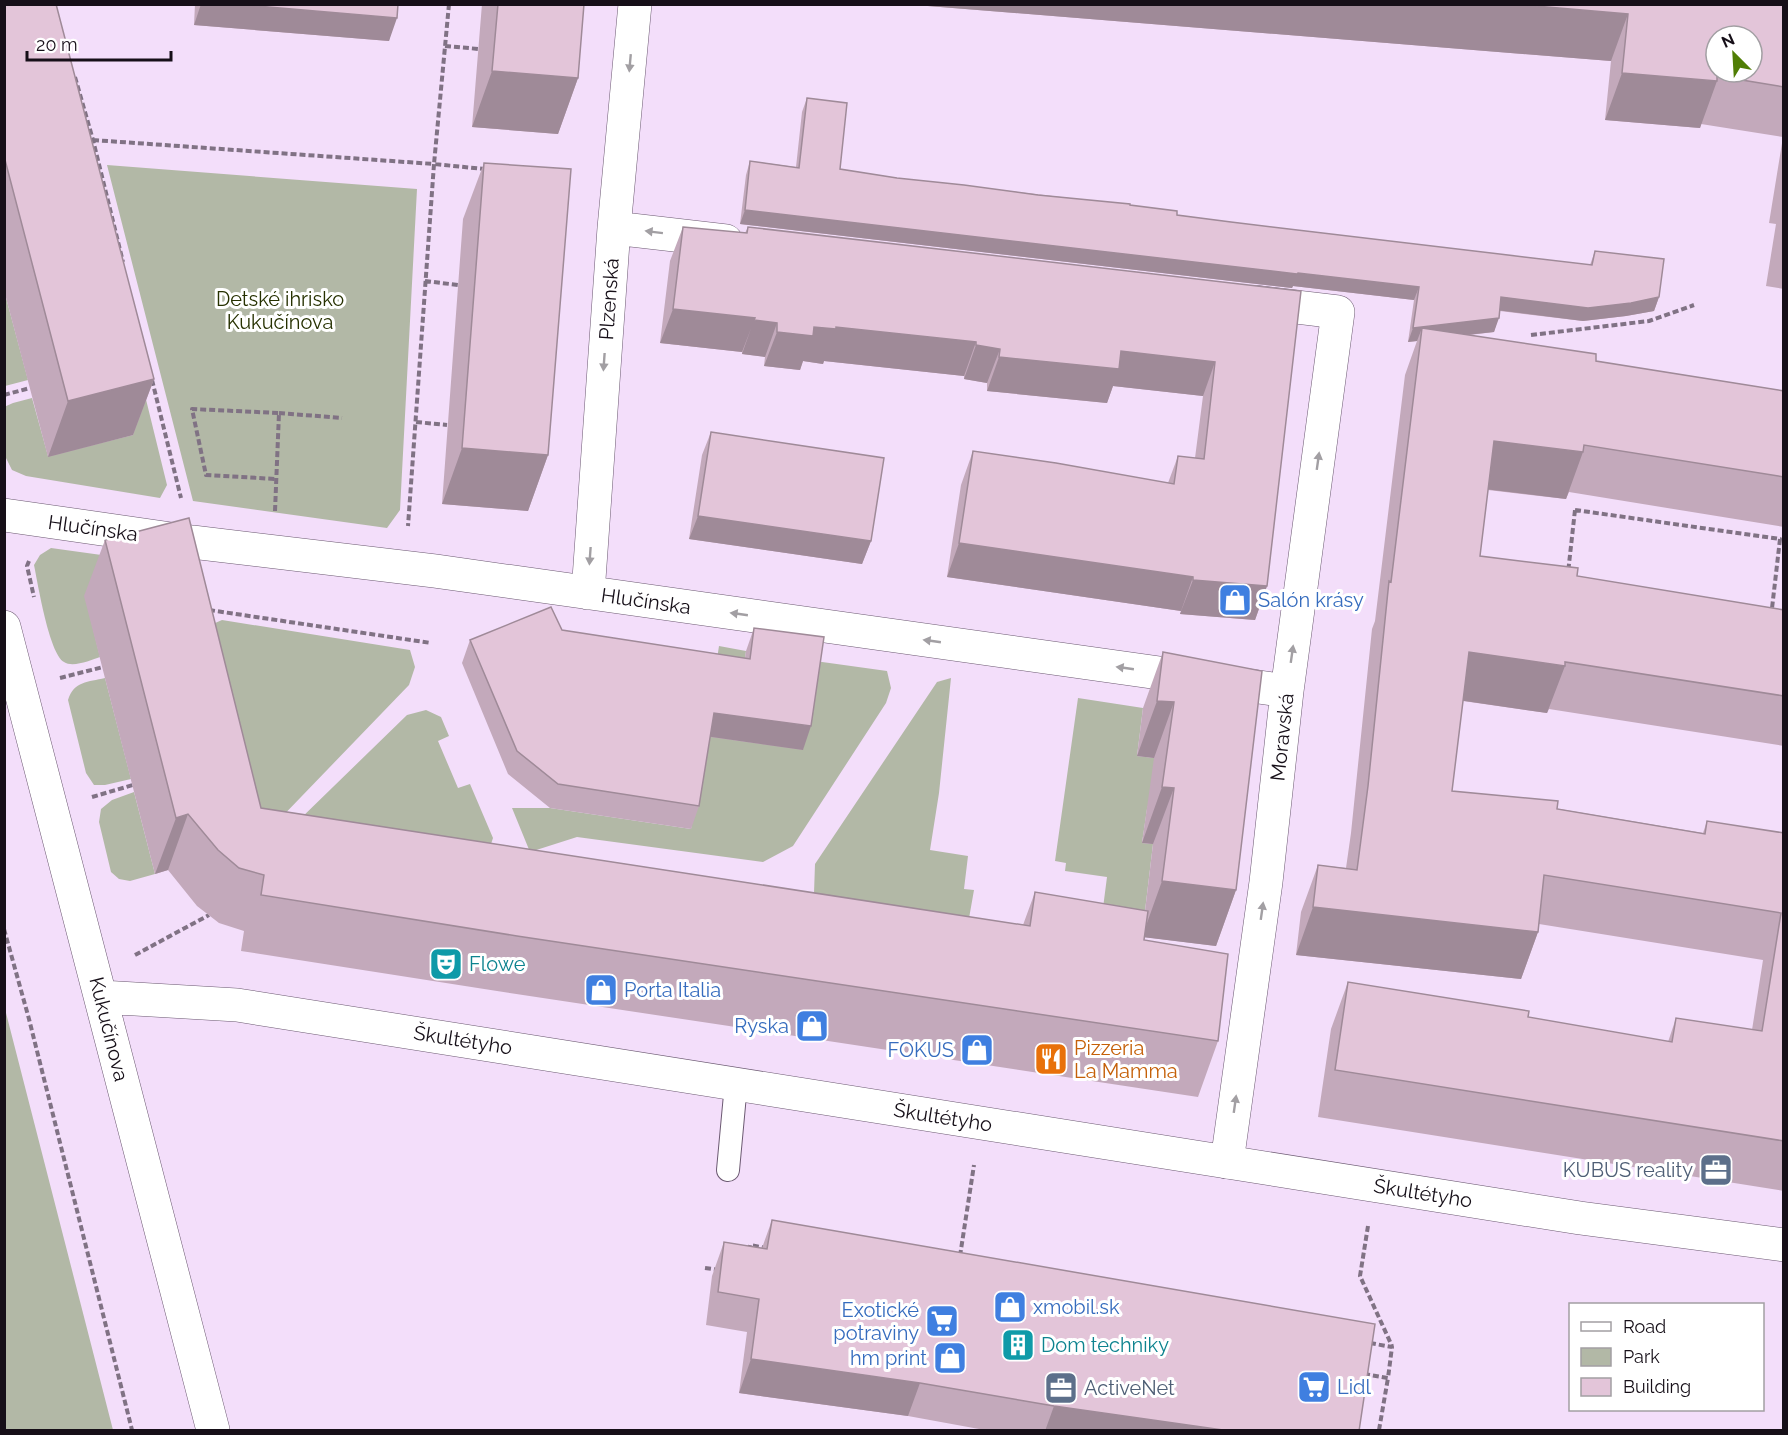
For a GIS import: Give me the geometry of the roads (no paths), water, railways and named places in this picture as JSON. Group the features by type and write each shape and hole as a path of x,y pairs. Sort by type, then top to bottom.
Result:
{"street":[{"name":"Plzenská","path":"588,593 614,228 635,4"},
{"path":"614,228 759,245"},
{"name":"Moravská","path":"1220,298 1338,312 1287,691 1266,882 1227,1162"},
{"name":"Hlučínska","path":"4,515 192,542 435,571 1287,691"},
{"name":"Kukučínova","path":"4,627 213,1431"},
{"name":"Škultétyho","path":"101,997 237,1005 1580,1218 1784,1245"}],"lane":[{"path":"728,1170 736,1084"}],"place":[{"name":"Salón krásy","path":"1235,600"},
{"name":"Flowe","path":"446,964"},
{"name":"Porta Italia","path":"601,990"},
{"name":"Ryska","path":"812,1026"},
{"name":"FOKUS","path":"977,1050"},
{"name":"Pizzeria La Mamma","path":"1051,1059"},
{"name":"KUBUS reality","path":"1716,1170"},
{"name":"xmobil.sk","path":"1010,1307"},
{"name":"Exotické potraviny","path":"942,1321"},
{"name":"Dom techniky","path":"1018,1345"},
{"name":"hm print","path":"950,1358"},
{"name":"Lidl","path":"1314,1387"},
{"name":"ActiveNet","path":"1061,1388"}],"park label":[{"name":"Detské ihrisko Kukučínova","path":"280,310"}]}
